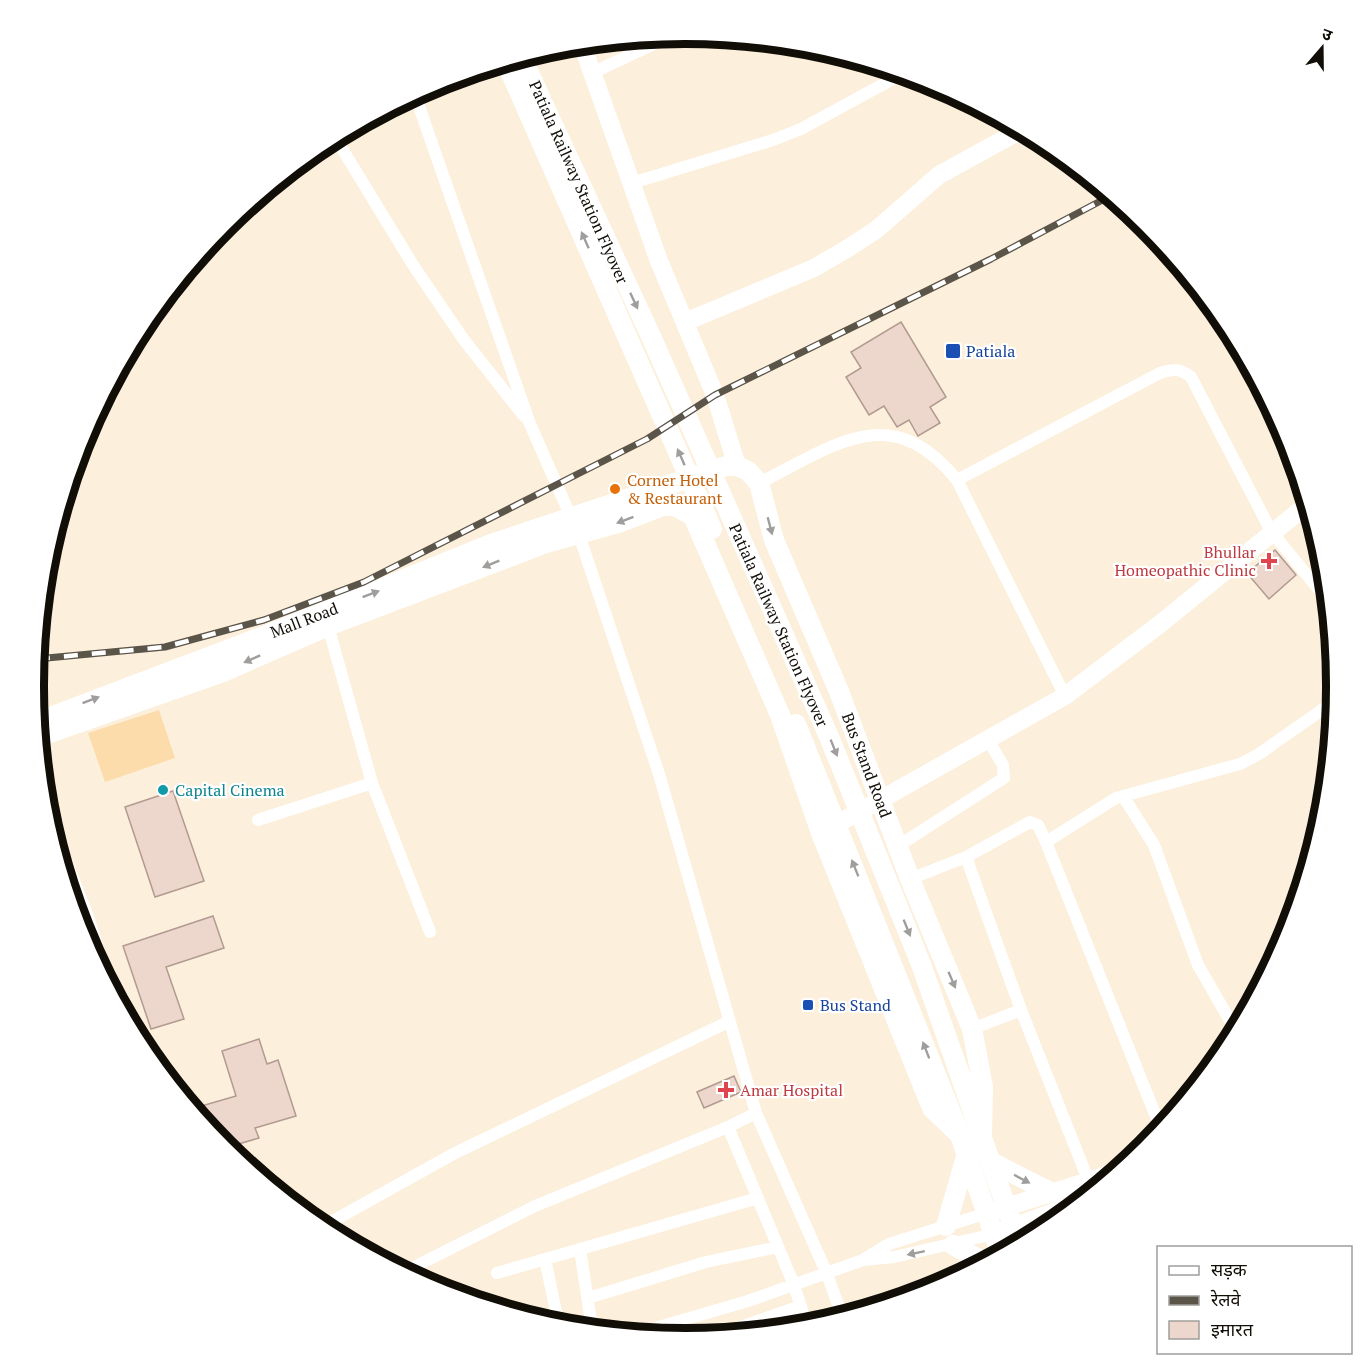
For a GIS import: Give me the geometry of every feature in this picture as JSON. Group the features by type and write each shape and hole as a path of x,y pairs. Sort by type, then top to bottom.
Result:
{"main road":[{"name":"Patiala Railway Station Flyover","path":"525,65 653,342 830,739 921,964 982,1137"},
{"name":"Patiala Railway Station Flyover","path":"509,69 780,683 897,971 960,1135"},
{"path":"575,526 726,466 737,466 748,471 759,483"},
{"name":"Bus Stand Road","path":"759,483 774,540 838,688 910,879 972,1029 983,1087 982,1137 1017,1235"},
{"path":"575,526 663,506 675,506 693,516 780,715 821,833 932,1108 960,1135 998,1246"},
{"name":"Mall Road","path":"46,734 222,672 328,626 546,543 575,526"},
{"name":"Mall Road","path":"45,719 261,637 491,544 575,526"},
{"path":"946,1226 966,1157"},
{"path":"991,1162 1055,1209"},
{"path":"953,1245 976,1258"}],"street":[{"path":"592,73 650,46"},
{"path":"585,53 659,261 715,395 737,466"},
{"path":"632,183 773,140 801,129 892,79"},
{"path":"418,103 530,424 575,526 658,774 756,1113 828,1274 840,1309"},
{"path":"685,322 814,268 876,230 939,174 1013,134"},
{"path":"340,146 412,265 464,340 530,424"},
{"path":"957,480 1160,373 1172,369 1183,370 1191,377 1271,531 1319,590"},
{"path":"759,483 847,439 869,434 895,436 917,444 941,460 957,480 1065,696"},
{"path":"821,833 880,802 1065,696 1160,624 1271,531 1301,509"},
{"path":"328,626 372,783 430,932"},
{"path":"1046,842 1107,802 1240,764 1259,754 1325,707"},
{"path":"898,846 1004,778 1003,765 988,740"},
{"path":"258,820 372,783"},
{"path":"1124,796 1154,845 1198,964 1233,1019"},
{"path":"910,879 966,857 1032,822 1038,825 1157,1120"},
{"path":"966,857 1021,1010 1089,1182"},
{"path":"972,1029 1021,1010"},
{"path":"332,1221 455,1153 728,1022"},
{"path":"414,1267 535,1206 728,1127 756,1113"},
{"path":"728,1127 794,1285 804,1316"},
{"path":"1073,1197 1093,1180"},
{"path":"497,1273 758,1198"},
{"path":"658,1327 828,1274 863,1260 889,1245 1007,1206 1053,1211"},
{"path":"863,1260 894,1257 994,1234 1015,1236"},
{"path":"588,1298 706,1262 778,1247"},
{"path":"580,1249 591,1320"},
{"path":"545,1259 557,1314"},
{"path":"749,1324 801,1306"},
{"path":"772,1316 774,1321"}],"shaded area":[{"path":"159,710 175,758 105,782 88,733"}],"building":[{"path":"901,322 946,397 930,407 940,423 918,436 909,420 897,427 884,406 869,415 846,377 861,368 851,352"},
{"path":"1275,550 1296,575 1269,599 1247,573"},
{"path":"173,791 204,881 155,897 125,807"},
{"path":"213,916 224,948 166,967 184,1019 151,1029 123,946"},
{"path":"259,1039 267,1064 278,1060 296,1116 255,1128 259,1138 236,1145 201,1106 236,1096 222,1051"},
{"path":"734,1076 741,1092 704,1108 697,1092"}],"railway":[{"path":"45,658 165,647 264,620 364,582 647,439 715,395 991,259 1103,200"}],"place":[{"name":"Patiala","path":"953,351"},
{"name":"Corner Hotel & Restaurant","path":"615,489"},
{"name":"Bhullar Homeopathic Clinic","path":"1269,561"},
{"name":"Capital Cinema","path":"163,790"},
{"name":"Bus Stand","path":"808,1005"},
{"name":"Amar Hospital","path":"726,1090"}]}
